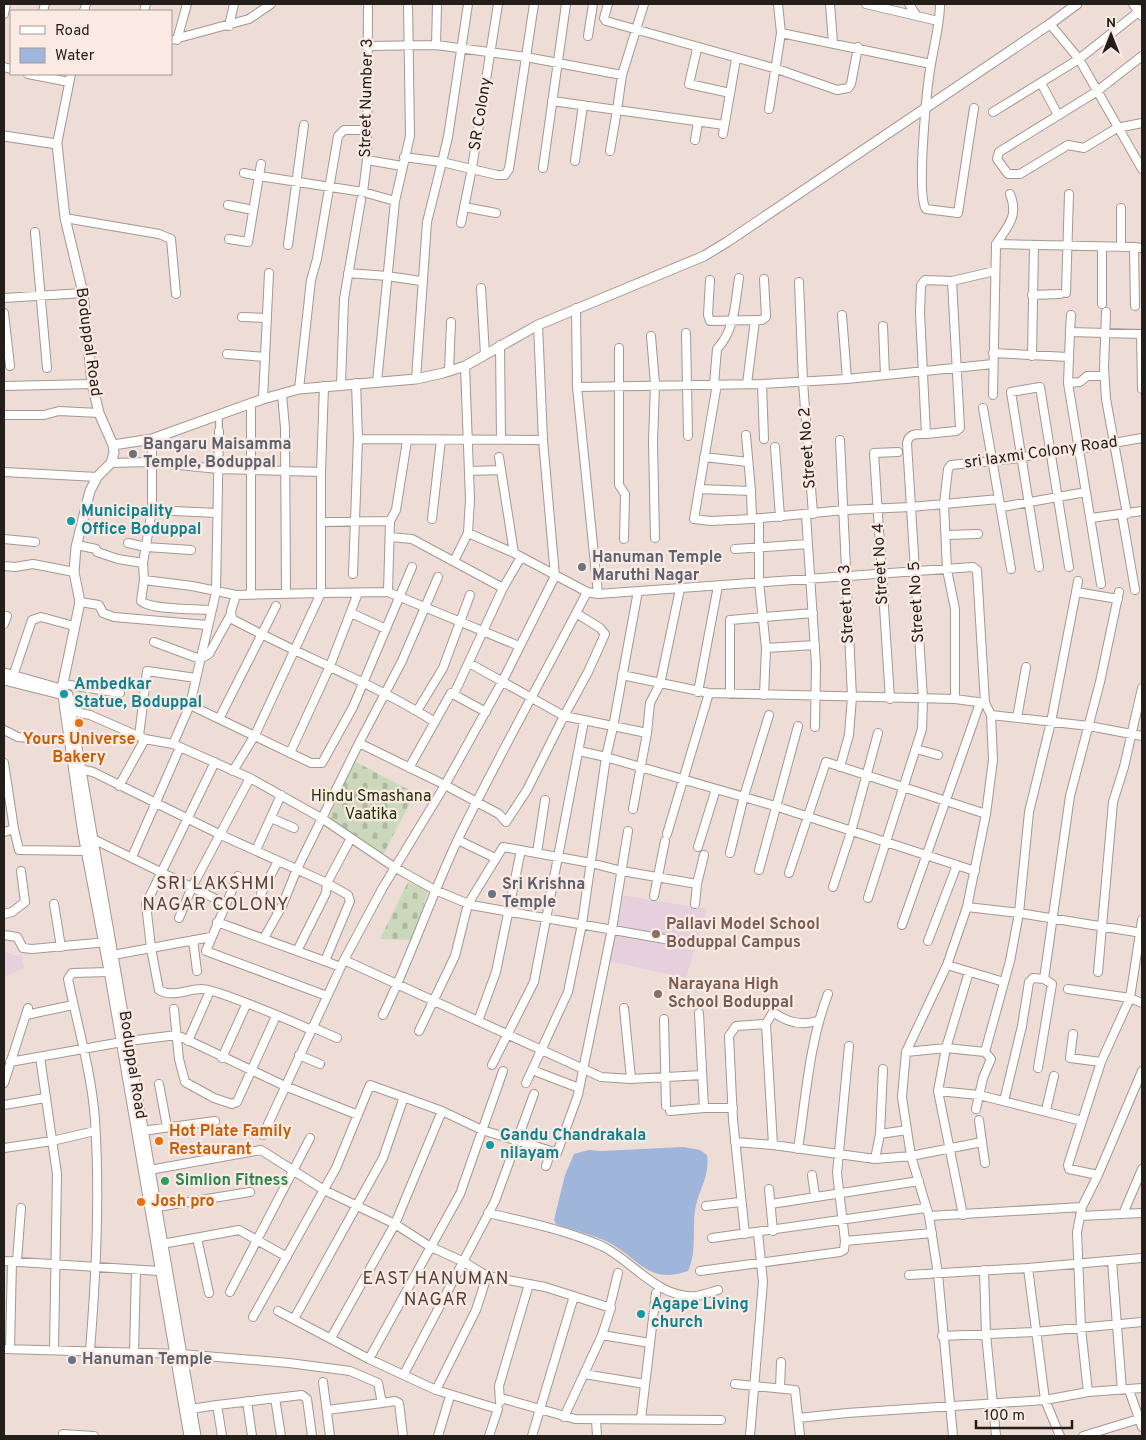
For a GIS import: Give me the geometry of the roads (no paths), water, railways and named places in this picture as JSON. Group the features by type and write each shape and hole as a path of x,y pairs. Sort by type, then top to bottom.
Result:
{"street":[{"path":"4,13 6,4"},
{"path":"174,40 187,4"},
{"path":"229,26 234,4"},
{"path":"174,40 249,19 271,4"},
{"name":"Street Number 3","path":"363,192 367,130 368,4"},
{"path":"377,382 395,200 410,136 408,4"},
{"path":"436,45 437,4"},
{"path":"416,379 427,222 448,138 468,4"},
{"name":"SR Colony","path":"461,223 472,168 498,4"},
{"path":"404,156 472,168 502,176 508,172 534,4"},
{"path":"543,168 566,4"},
{"path":"588,36 593,4"},
{"path":"608,4 604,21 777,69 842,90 851,84 858,47"},
{"path":"610,151 622,75 644,4"},
{"path":"770,110 781,33 778,4"},
{"path":"830,4 833,42"},
{"path":"866,4 938,21"},
{"path":"909,4 916,15"},
{"path":"940,4 931,64 923,171 923,206 932,212 958,213 974,108"},
{"path":"321,472 252,468 218,469 150,462 111,463 113,445 152,439 251,403 299,389 416,379 465,366 538,325 712,251 1050,24 1066,7 1077,4"},
{"path":"993,112 1079,60 1141,13 1133,4"},
{"path":"1050,24 1079,60 1142,170"},
{"path":"781,33 858,47 931,64"},
{"path":"368,46 409,47 436,45 559,62 622,75"},
{"path":"697,48 689,84 730,93"},
{"path":"1142,56 1096,92 999,152 997,159 1008,174 1020,174 1068,146 1084,148 1117,128 1142,122"},
{"path":"552,101 698,122 723,129 736,59"},
{"path":"38,75 70,78"},
{"name":"Boduppal Road","path":"70,78 57,144 65,218 83,293 92,384 98,413 113,445"},
{"path":"1040,83 1058,115"},
{"path":"575,162 583,105"},
{"path":"694,140 698,122"},
{"path":"288,245 298,182 304,125"},
{"path":"299,389 310,280 317,259 339,133 344,130 367,130"},
{"path":"4,136 57,144"},
{"path":"366,160 402,166"},
{"path":"229,239 248,242 261,164"},
{"path":"244,173 363,192 395,200"},
{"path":"993,396 996,244 1010,222 1014,210 1010,194"},
{"path":"1032,295 1063,294 1069,194"},
{"path":"341,384 344,299 361,200"},
{"path":"228,205 253,210"},
{"path":"464,207 496,213"},
{"path":"1121,208 1121,247"},
{"path":"65,218 159,234 171,239 176,294"},
{"path":"35,232 47,368"},
{"path":"996,244 1066,247 1138,247 1135,306"},
{"path":"1032,356 1034,245"},
{"path":"1102,247 1102,304"},
{"path":"952,281 960,428 956,431 926,434 920,313 922,282 927,280 952,281 995,271"},
{"path":"263,399 269,273"},
{"path":"348,273 422,281"},
{"path":"739,278 732,322 725,342 717,349 715,384 694,519 711,521 780,517 844,510 944,504 1028,504 1086,492"},
{"path":"710,280 708,318 710,321 732,322 762,320 766,317 764,279"},
{"name":"Street No 2","path":"799,282 809,514 808,544 811,579"},
{"path":"481,288 485,354"},
{"path":"4,298 83,293"},
{"path":"576,308 577,387 598,594"},
{"path":"1106,312 1104,376 1116,444 1135,590"},
{"path":"4,313 10,366"},
{"path":"842,315 847,379"},
{"path":"1071,315 1068,383 1101,584"},
{"path":"242,317 267,318"},
{"path":"747,384 754,320"},
{"path":"450,371 451,322"},
{"path":"263,1135 298,1055 343,964 394,867 445,785 486,712 555,576 543,440 538,325"},
{"path":"883,326 885,375"},
{"path":"1070,332 1141,334 1142,389"},
{"path":"686,333 688,436"},
{"path":"651,336 655,384 653,442 655,538"},
{"path":"500,345 501,440"},
{"path":"619,348 621,386 618,432 620,485 625,494 624,539"},
{"path":"993,353 1068,357"},
{"path":"227,354 265,356"},
{"path":"577,387 803,382 994,364"},
{"path":"454,561 468,533 469,471 465,366"},
{"path":"1068,383 1080,382 1088,376 1104,376"},
{"path":"353,574 358,440 356,383"},
{"path":"4,386 92,384"},
{"path":"762,384 764,439"},
{"path":"233,771 255,735 321,593 321,472 324,386"},
{"path":"1039,567 1011,392 1040,387 1069,567"},
{"path":"282,394 286,428 286,593"},
{"path":"251,403 251,594"},
{"path":"984,408 1011,569"},
{"path":"4,415 44,415 59,411 98,413"},
{"path":"132,857 156,804 190,704 207,624 216,592 219,416"},
{"name":"Street No 5","path":"868,898 922,729 923,699 906,443 912,435 926,434"},
{"path":"746,435 759,548 766,648 764,695"},
{"name":"sri laxmi Colony Road","path":"955,699 955,609 947,570 947,535 944,504 948,469 951,466 1021,458 1050,450 1079,449 1142,438"},
{"path":"152,439 150,462 152,510 143,563 144,580 140,597 143,603 211,610"},
{"path":"358,440 543,440"},
{"path":"432,519 441,440"},
{"name":"Street no 3","path":"840,440 852,697 849,735 840,768"},
{"path":"388,592 390,521 396,510 407,441"},
{"path":"775,448 780,517"},
{"name":"Street No 4","path":"890,699 874,454 898,452"},
{"path":"409,768 451,693 454,694 517,555 499,457"},
{"path":"704,457 748,462"},
{"name":"Boduppal Road","path":"111,463 97,477 90,491 77,544 74,572 80,602 63,691 91,838 108,942 110,972 142,1130 146,1171 157,1207 189,1436"},
{"path":"469,471 501,470"},
{"path":"4,472 97,477"},
{"path":"699,489 751,491"},
{"path":"152,510 217,513"},
{"path":"1091,518 1124,515 1142,511"},
{"path":"321,522 390,521"},
{"path":"468,533 517,555 587,592 598,594 973,567 977,570 983,703 925,855 902,925"},
{"path":"947,535 978,534"},
{"path":"390,537 412,539 503,588"},
{"path":"4,539 35,542"},
{"path":"128,543 146,547 191,550"},
{"path":"77,544 96,549 97,552 118,559 143,563"},
{"path":"735,549 808,544"},
{"path":"4,566 15,567 33,564 74,572"},
{"path":"190,704 311,763 322,763 353,707 412,567"},
{"path":"264,938 282,906 297,869 359,743 385,695 438,577"},
{"path":"811,579 816,665 815,727"},
{"path":"144,580 192,586 236,595 388,592 518,646"},
{"path":"985,1052 1004,982 1018,913 1030,812 1051,722 1078,581"},
{"path":"698,692 718,586"},
{"path":"633,809 647,733 650,703 660,684 680,589"},
{"path":"526,1083 568,992 592,863 606,756 638,591"},
{"path":"383,1015 414,948 434,890 476,802 587,592"},
{"path":"1044,979 1070,796 1089,726 1119,595 1076,592"},
{"path":"290,753 330,666 358,593"},
{"path":"200,660 209,654 230,616 236,595"},
{"path":"417,711 443,668 470,595"},
{"path":"80,602 99,605 103,613 114,617 207,624"},
{"path":"219,719 276,606"},
{"path":"351,613 386,629"},
{"path":"359,743 499,814 506,822 527,790 588,672 605,634 600,628 576,613"},
{"path":"730,694 731,661 728,623 732,619 813,614"},
{"path":"230,616 261,635 295,652 330,666 435,722"},
{"path":"74,626 41,617 32,620 7,679 63,691 120,693"},
{"path":"154,642 200,660"},
{"path":"766,648 815,645"},
{"path":"469,663 503,680 564,716 647,733"},
{"path":"1017,718 1026,667"},
{"path":"119,786 142,737 147,671 196,678"},
{"path":"622,676 709,693 890,699 955,699 983,703 991,715 993,760 986,814 967,907 947,965 906,1052 902,1097 911,1156 932,1233 938,1274 942,1336 953,1436"},
{"path":"1098,972 1113,802 1132,734 1142,688"},
{"name":"Boduppal Road","path":"63,691 71,711 86,851 108,942 113,955 160,1271 196,1436"},
{"path":"654,896 666,837 709,693"},
{"path":"454,694 486,712"},
{"path":"71,711 90,715 142,737 176,745 250,778 323,819 394,867 434,890 468,904 676,941"},
{"path":"730,852 744,796 769,715"},
{"path":"991,715 1089,726 1142,736"},
{"path":"492,1065 506,1034 534,982 584,721"},
{"path":"759,870 772,826 774,806 798,726"},
{"path":"4,730 18,737 43,739"},
{"path":"833,887 851,832 878,732"},
{"path":"916,749 938,755"},
{"path":"579,751 606,756 744,796 975,871"},
{"path":"215,762 146,904 151,948 159,990 169,993 203,988 337,1038"},
{"path":"789,873 809,818 826,762 986,814"},
{"path":"4,763 19,850 86,851"},
{"path":"77,768 93,772 221,835 327,883 348,895 350,900 325,961"},
{"path":"179,918 192,887 250,778"},
{"path":"698,847 716,789"},
{"path":"256,850 281,794"},
{"path":"538,853 545,800"},
{"path":"271,818 294,828"},
{"path":"4,832 14,829"},
{"path":"253,1317 336,1168 370,1085 442,1111 482,1130 517,1139 557,1153 579,1088 583,1070 612,929 628,831"},
{"path":"91,838 224,903"},
{"path":"297,951 326,893 327,883 351,838"},
{"path":"458,840 495,858"},
{"path":"419,1031 455,956 468,904 503,847 592,863 622,872 698,884"},
{"path":"478,1021 496,972 521,850"},
{"path":"695,904 704,854"},
{"path":"261,894 278,861"},
{"path":"928,941 957,865"},
{"path":"4,914 12,912 25,902 21,871"},
{"path":"238,876 224,903 206,951 327,996"},
{"path":"54,904 61,947"},
{"path":"967,907 1054,918 1141,933"},
{"path":"1098,1175 1069,1169 1069,1161 1101,1062 1130,998 1142,920"},
{"path":"217,922 325,961 343,964 397,984 601,1077 631,1079 702,1075"},
{"path":"4,935 17,937 23,948 27,949 108,942"},
{"path":"113,955 211,937"},
{"path":"193,940 197,970"},
{"path":"947,965 1004,982"},
{"path":"90,1351 97,1267 98,1210 95,1131 82,1049 68,979 70,974 110,972"},
{"path":"963,1215 938,1091 946,1048 969,972"},
{"path":"1004,1101 1022,1026 1029,982 1032,978 1044,979 1051,982 1052,986 1038,1068"},
{"path":"1068,989 1130,998 1142,1003"},
{"path":"188,1041 210,991"},
{"path":"798,1149 817,1021 828,994"},
{"path":"222,1058 246,1004"},
{"path":"4,1077 27,1012 73,1005"},
{"path":"624,1008 631,1079"},
{"path":"174,1009 179,1059 185,1082 214,1098 235,1104 276,1016"},
{"path":"772,1145 766,1024 774,1012 784,1020 808,1024 817,1021"},
{"path":"699,1013 704,1108"},
{"path":"664,1019 668,1109 733,1108"},
{"path":"745,1234 740,1202 735,1142 730,1033 736,1026 766,1024"},
{"path":"1073,1034 1066,1057 1101,1062"},
{"path":"10,1062 177,1035 284,1086 358,1115"},
{"path":"700,1271 844,1250 845,1242 839,1193 837,1154 849,1046"},
{"path":"906,1052 946,1048 985,1052 991,1059 976,1109"},
{"path":"298,1055 320,1064"},
{"path":"40,1057 57,1174 54,1350"},
{"path":"876,1159 880,1134 883,1069"},
{"path":"532,1070 579,1088"},
{"path":"369,1359 460,1194 503,1071"},
{"path":"1088,1392 1081,1328 1077,1232 1082,1207 1098,1175 1142,1071"},
{"path":"1046,1110 1054,1076"},
{"path":"159,1084 167,1127"},
{"path":"938,1091 979,1095 1046,1110 1082,1121"},
{"path":"404,1374 495,1201 534,1094"},
{"path":"294,1319 383,1158 404,1097"},
{"path":"4,1105 45,1098"},
{"path":"331,1338 395,1224 442,1111"},
{"path":"980,1120 985,1163"},
{"path":"142,1130 215,1121"},
{"path":"880,1134 906,1130"},
{"path":"4,1148 52,1141 95,1131"},
{"path":"230,1292 310,1138"},
{"path":"735,1142 876,1159 911,1156 982,1142"},
{"path":"146,1171 261,1150 292,1172 324,1190 395,1224 430,1246 464,1262 487,1276 529,1284 610,1306"},
{"path":"546,1166 551,1151"},
{"path":"1123,1214 1142,1169"},
{"path":"812,1175 815,1196"},
{"path":"771,1204 919,1181"},
{"path":"769,1189 774,1231"},
{"path":"157,1207 250,1192"},
{"path":"706,1206 740,1202"},
{"path":"928,1216 1082,1207"},
{"path":"21,1208 11,1261 7,1349 178,1354 350,1371 378,1383 382,1403"},
{"path":"712,1238 774,1231 924,1208"},
{"path":"488,1213 559,1230 604,1247 655,1283 673,1292 696,1296 718,1290"},
{"path":"1080,1216 1142,1213"},
{"path":"162,1244 239,1230 287,1257"},
{"path":"750,1436 763,1282 758,1233"},
{"path":"845,1242 932,1233"},
{"path":"197,1238 209,1293"},
{"path":"909,1275 1028,1268 1077,1262 1142,1258"},
{"path":"11,1261 55,1266 160,1271"},
{"path":"1083,1436 1100,1434 1141,1422 1126,1390 1115,1323 1112,1261"},
{"path":"1028,1268 1045,1400 1060,1436"},
{"path":"134,1353 136,1270"},
{"path":"984,1270 986,1334 996,1436"},
{"path":"564,1418 611,1310 610,1306 618,1273"},
{"path":"436,1390 476,1310 487,1276"},
{"path":"489,1436 498,1409 500,1398 499,1386 529,1284"},
{"path":"641,1419 656,1293"},
{"path":"532,1436 574,1296"},
{"path":"278,1311 369,1359 436,1390 450,1396 498,1409"},
{"path":"942,1336 1035,1332 1115,1323 1142,1322"},
{"path":"602,1334 650,1343"},
{"path":"780,1388 781,1362"},
{"path":"584,1374 645,1384"},
{"path":"323,1382 330,1436"},
{"path":"735,1384 792,1389 796,1392 800,1436"},
{"path":"798,1418 1045,1400 1088,1392 1142,1388"},
{"path":"191,1409 247,1401 306,1396 312,1436"},
{"path":"438,1436 450,1396"},
{"path":"275,1398 281,1436"},
{"path":"500,1398 564,1418 596,1420 721,1420"},
{"path":"247,1401 252,1436"},
{"path":"327,1410 395,1401 399,1403 403,1436"},
{"path":"218,1405 222,1436"},
{"path":"596,1420 597,1436"},
{"path":"63,1434 94,1436"}],"water":[{"path":"683,1147 700,1150 707,1155 708,1162 706,1175 696,1205 694,1247 688,1271 674,1275 662,1275 652,1272 606,1241 556,1224 554,1220 565,1175 574,1154 589,1150"}],"place":[{"name":"Bangaru Maisamma Temple, Boduppal","path":"133,454"},
{"name":"Municipality Office Boduppal","path":"71,521"},
{"name":"Hanuman Temple Maruthi Nagar","path":"582,567"},
{"name":"Ambedkar Statue, Boduppal","path":"64,694"},
{"name":"Yours Universe Bakery","path":"79,723"},
{"name":"Sri Krishna Temple","path":"492,894"},
{"name":"Pallavi Model School Boduppal Campus","path":"656,934"},
{"name":"Narayana High School Boduppal","path":"658,994"},
{"name":"Hot Plate Family Restaurant","path":"159,1141"},
{"name":"Gandu Chandrakala nilayam","path":"490,1145"},
{"name":"Simlion Fitness","path":"165,1181"},
{"name":"Josh pro","path":"141,1202"},
{"name":"Agape Living church","path":"641,1314"},
{"name":"Hanuman Temple","path":"72,1360"}],"district":[{"name":"SRI LAKSHMI NAGAR COLONY","path":"216,894"},
{"name":"EAST HANUMAN NAGAR","path":"436,1289"}],"park label":[{"name":"Hindu Smashana Vaatika","path":"371,806"}]}
